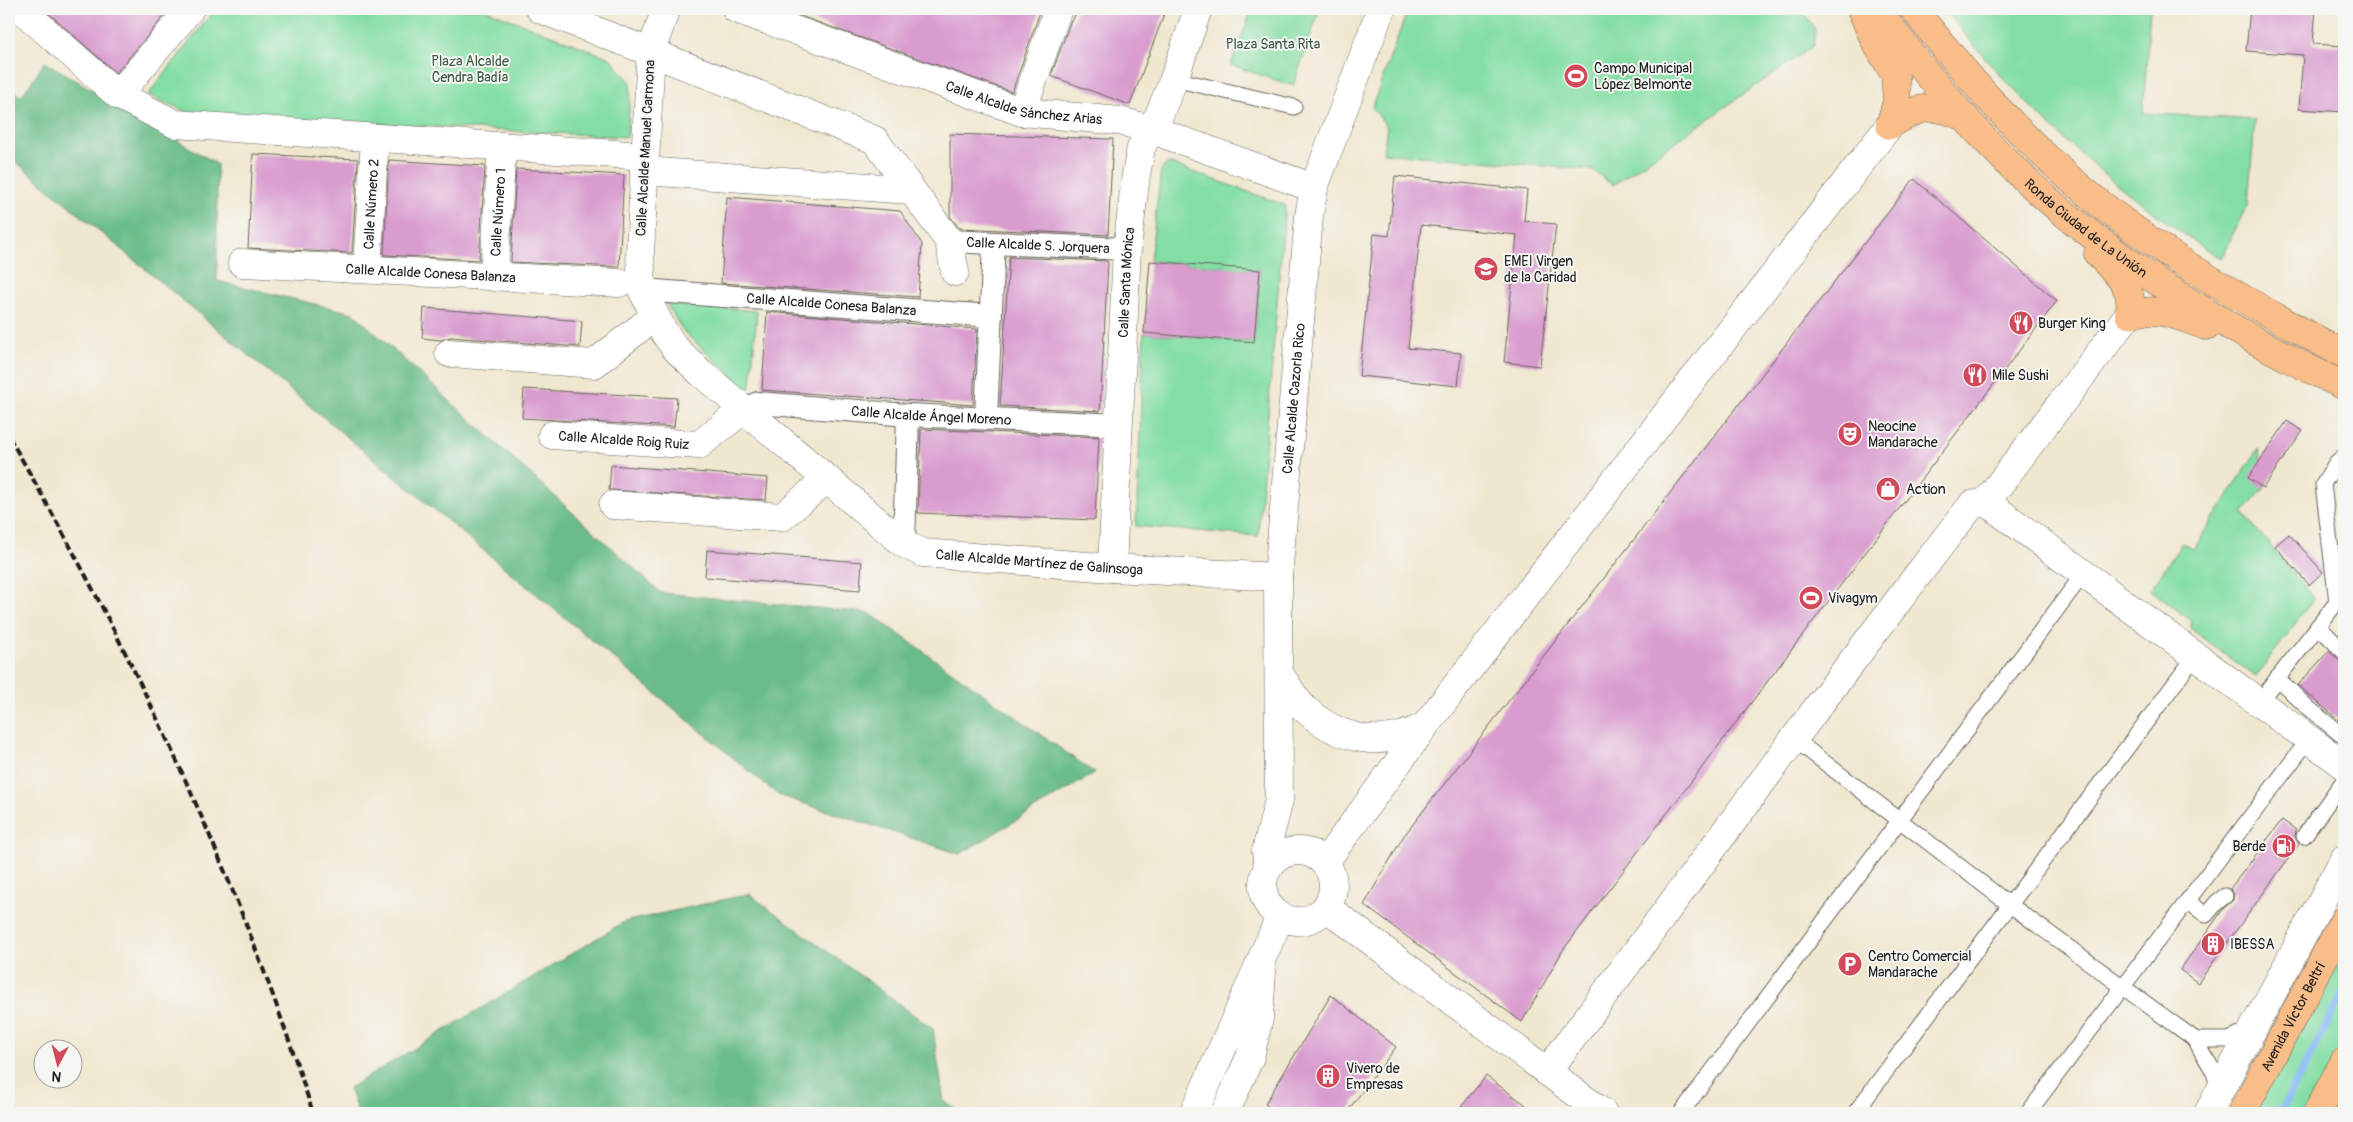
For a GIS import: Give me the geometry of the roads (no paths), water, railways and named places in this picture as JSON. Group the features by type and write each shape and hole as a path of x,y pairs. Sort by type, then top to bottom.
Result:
{"main road":[{"path":"1861,9 1875,41 1896,75 1897,102 1890,125"},
{"name":"Ronda Ciudad de La Unión","path":"1877,9 1925,73 1966,118 2036,189 2078,226 2146,275 2221,322 2275,352 2344,386"},
{"name":"Ronda Ciudad de La Unión","path":"1914,9 1996,107 2045,156 2100,203 2195,270 2263,311 2344,354"},
{"path":"1890,125 1925,107 1941,107 1966,118"},
{"path":"2036,189 2124,282 2132,300 2129,314 2147,310 2161,310 2275,352"},
{"name":"Avenida Víctor Beltrí","path":"2242,1113 2344,920"},
{"path":"2317,1113 2344,1062"}],"street":[{"path":"21,9 118,95 175,124 502,146 645,164 910,190"},
{"path":"118,95 190,9"},
{"path":"540,9 875,140 949,241 955,272"},
{"name":"Calle Alcalde Manuel Carmona","path":"631,286 640,253 651,51 666,9"},
{"name":"Calle Alcalde Sánchez Arias","path":"736,9 1022,112 1120,121 1150,129 1314,188"},
{"path":"1022,112 1058,9"},
{"name":"Calle Santa Mónica","path":"1112,568 1127,249 1136,175 1141,148 1159,115 1174,79 1198,9"},
{"name":"Calle Alcalde Cazorla Rico","path":"1279,800 1280,675 1278,577 1309,216 1314,188 1381,9"},
{"path":"1314,857 1425,726 1890,125"},
{"name":"Calle Número 2","path":"367,269 375,138"},
{"name":"Calle Número 1","path":"494,277 502,146"},
{"name":"Calle Alcalde S. Jorquera","path":"949,241 1127,249"},
{"path":"986,418 994,243"},
{"name":"Calle Alcalde Conesa Balanza","path":"242,263 631,286 991,316"},
{"name":"Calle Alcalde Martínez de Galinsoga","path":"631,286 655,316 675,348 904,544 923,553 1112,568 1278,577"},
{"path":"1548,1072 1794,739 1952,530 1972,506 1986,502 2129,314"},
{"path":"449,354 594,364 655,316"},
{"name":"Calle Alcalde Ángel Moreno","path":"744,409 758,403 908,415 1119,426"},
{"name":"Calle Alcalde Roig Ruiz","path":"552,435 699,445 744,409"},
{"path":"904,544 908,415"},
{"path":"614,505 782,517 826,479"},
{"path":"1986,502 2344,765"},
{"path":"1280,675 1304,709 1329,727 1347,735 1368,739 1394,739 1410,734 1425,726"},
{"path":"1279,800 1314,857 1333,881 1333,888 1327,908 1312,919 1299,921 1280,917 1266,902 1263,890 1263,879 1268,868 1284,855 1314,857"},
{"path":"1268,868 1266,852 1279,800"},
{"path":"2212,1105 2344,859"},
{"path":"1327,908 1603,1113"},
{"path":"1194,1113 1280,917"},
{"path":"1225,1113 1250,1056 1259,1018 1264,953"}],"lane":[{"path":"1174,79 1294,107"},
{"path":"2259,702 2318,626 2340,601 2323,484 2342,462"},
{"path":"1681,1113 2084,573"},
{"path":"2318,626 2344,652"},
{"path":"1855,1113 2196,655"},
{"path":"2277,678 2307,707 2344,737"},
{"path":"1794,739 1899,821 2196,1040 2201,1053 2211,1064 2214,1072 2217,1086 2212,1105"},
{"path":"2028,1113 2309,739"},
{"path":"2304,836 2344,780"},
{"path":"2187,901 2206,915 2225,896"},
{"path":"2196,1040 2229,1040 2253,1027"}],"waterway":[{"path":"2280,1113 2344,992"}],"railway":[{"path":"9,437 55,518 98,600 140,683 179,767 217,852 251,938 313,1113"}],"place":[{"name":"Campo Municipal López Belmonte","path":"1576,76"},
{"name":"EMEI Virgen de la Caridad","path":"1486,269"},
{"name":"Burger King","path":"2021,323"},
{"name":"Mile Sushi","path":"1975,375"},
{"name":"Neocine Mandarache","path":"1850,434"},
{"name":"Action","path":"1888,489"},
{"name":"Vivagym","path":"1811,598"},
{"name":"Berde","path":"2284,846"},
{"name":"IBESSA","path":"2213,944"},
{"name":"Centro Comercial Mandarache","path":"1850,964"},
{"name":"Vivero de Empresas","path":"1328,1076"}],"park label":[{"name":"Plaza Santa Rita","path":"1273,44"},
{"name":"Plaza Alcalde Cendra Badía","path":"470,69"}]}
